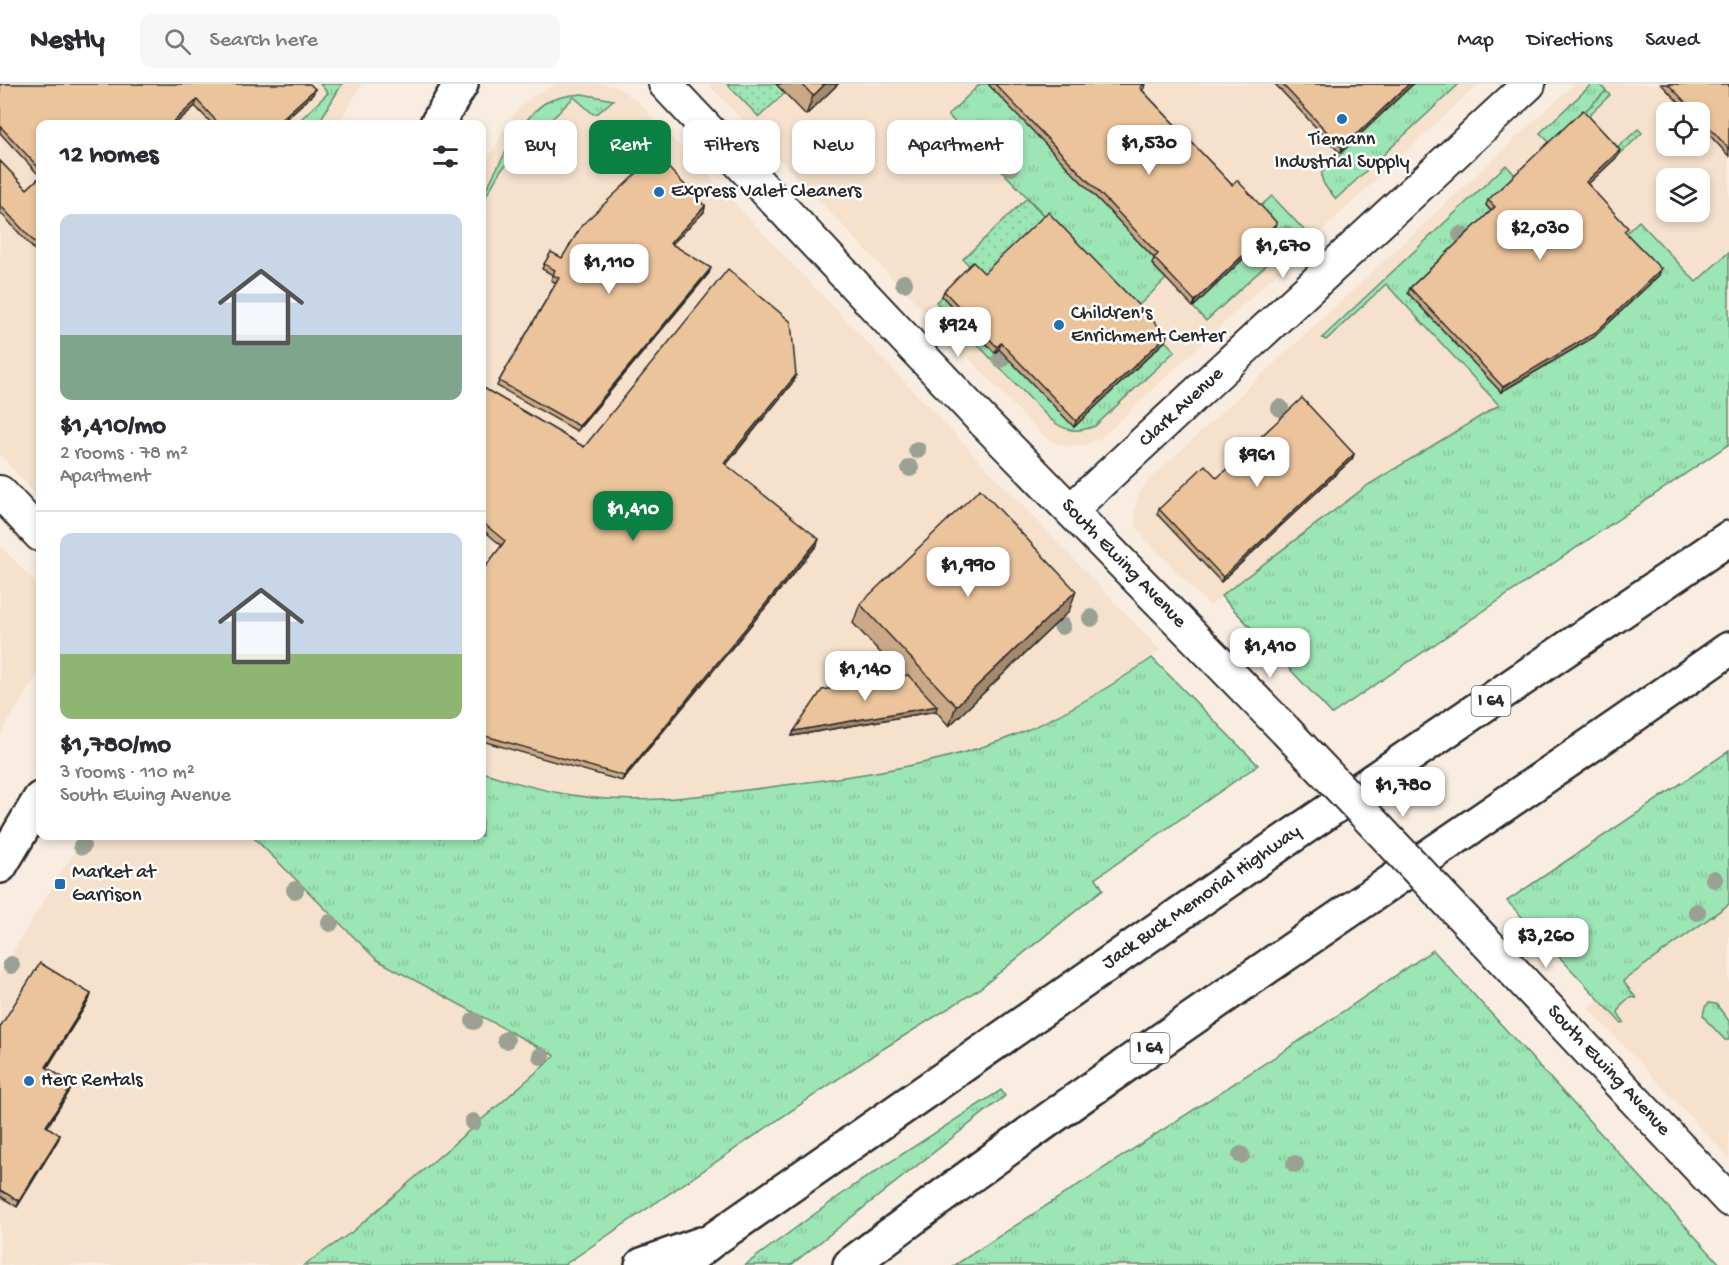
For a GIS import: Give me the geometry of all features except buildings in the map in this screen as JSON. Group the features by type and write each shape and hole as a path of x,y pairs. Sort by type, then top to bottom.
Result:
{"main road":[{"path":"439,120 461,84"},
{"path":"1701,557 1729,530"},
{"name":"Jack Buck Memorial Highway","path":"680,1265 1280,844 1729,538"},
{"name":"I 64","path":"850,1265 1162,1039 1729,649"},
{"path":"0,866 36,806"},
{"path":"642,1265 714,1239"}],"street":[{"name":"South Ewing Avenue","path":"665,84 974,411 1285,730 1729,1200"},
{"name":"Clark Avenue","path":"1071,510 1529,84"},
{"path":"0,492 36,531"}],"shaded area":[{"path":"0,84 362,84 340,120 36,120 36,495 0,455"},
{"path":"556,84 603,84 617,87 638,102 655,120 589,120 589,174 671,174 671,137 683,149 683,174 707,174 1160,650 1114,684 1044,723 972,750 897,768 700,796 624,799 578,796 486,773 486,162 504,131 504,174 577,174 577,120 510,120 520,107 533,96"},
{"path":"708,84 1478,84 1100,439 1084,445 1069,446 1054,443 1041,434 794,174 875,174 875,120 792,120 792,172 780,160 780,120 742,120"},
{"path":"1574,84 1729,84 1729,276 1499,405 1368,485 1210,606 1144,538 1136,525 1135,509 1139,493 1149,480"},
{"path":"0,545 36,584 36,676 0,735"},
{"path":"82,840 256,840 377,960 556,1056 352,1232 304,1265 0,1265 0,972"},
{"path":"1729,904 1729,1158 1588,1008"}],"green space":[{"path":"320,84 342,84 320,120 300,120 328,93"},
{"path":"727,84 776,84 785,93 759,117"},
{"path":"980,84 988,84 1022,120 953,120 948,115"},
{"path":"1413,84 1459,84 1336,199 1324,183 1322,172"},
{"path":"1592,84 1599,84 1606,91 1551,144 1540,133"},
{"path":"1606,91 1610,95 1588,116 1618,147 1638,129 1642,133 1618,156 1581,115"},
{"path":"582,94 613,100 598,113 593,114 574,97 551,120 527,120 545,103"},
{"path":"1023,121 1156,260 1152,264 1166,279 1135,309 1005,174 1023,174"},
{"path":"504,155 504,167 486,196 486,189"},
{"path":"1506,165 1516,176 1486,205 1493,213 1626,233 1639,221 1696,282 1729,252 1729,444 1332,714 1221,596 1368,485 1499,405 1386,284 1326,340 1322,338"},
{"path":"1272,196 1304,230 1206,321 1193,307 1275,228 1257,209"},
{"path":"1027,198 1046,218 982,279 963,259"},
{"path":"942,296 994,352 999,349 1074,426 1165,341 1175,351 1095,426 1082,430 1066,429 1050,419 936,302"},
{"path":"1152,658 1258,765 1096,878 1103,889 978,990 878,1052 564,1265 304,1265 352,1232 555,1056 377,960 256,840 486,840 486,773 554,792 629,800 704,795 893,769 950,756 1005,739 1081,703"},
{"path":"1729,751 1729,904 1623,981 1636,998 1630,997 1621,1005 1618,1013 1624,1022 1621,1023 1507,901"},
{"path":"1433,950 1721,1265 955,1265 1307,1036"},
{"path":"1709,1003 1716,1004 1729,1021 1729,1040 1725,1040 1703,1015"},
{"path":"1001,1090 1005,1096 791,1265 745,1265 853,1186"}],"place":[{"name":"Tiemann Industrial Supply","path":"1342,119"},
{"name":"Express Valet Cleaners","path":"659,192"},
{"name":"Children's Enrichment Center","path":"1059,325"},
{"name":"Market at Garrison","path":"60,884"},
{"name":"Herc Rentals","path":"29,1081"}]}
